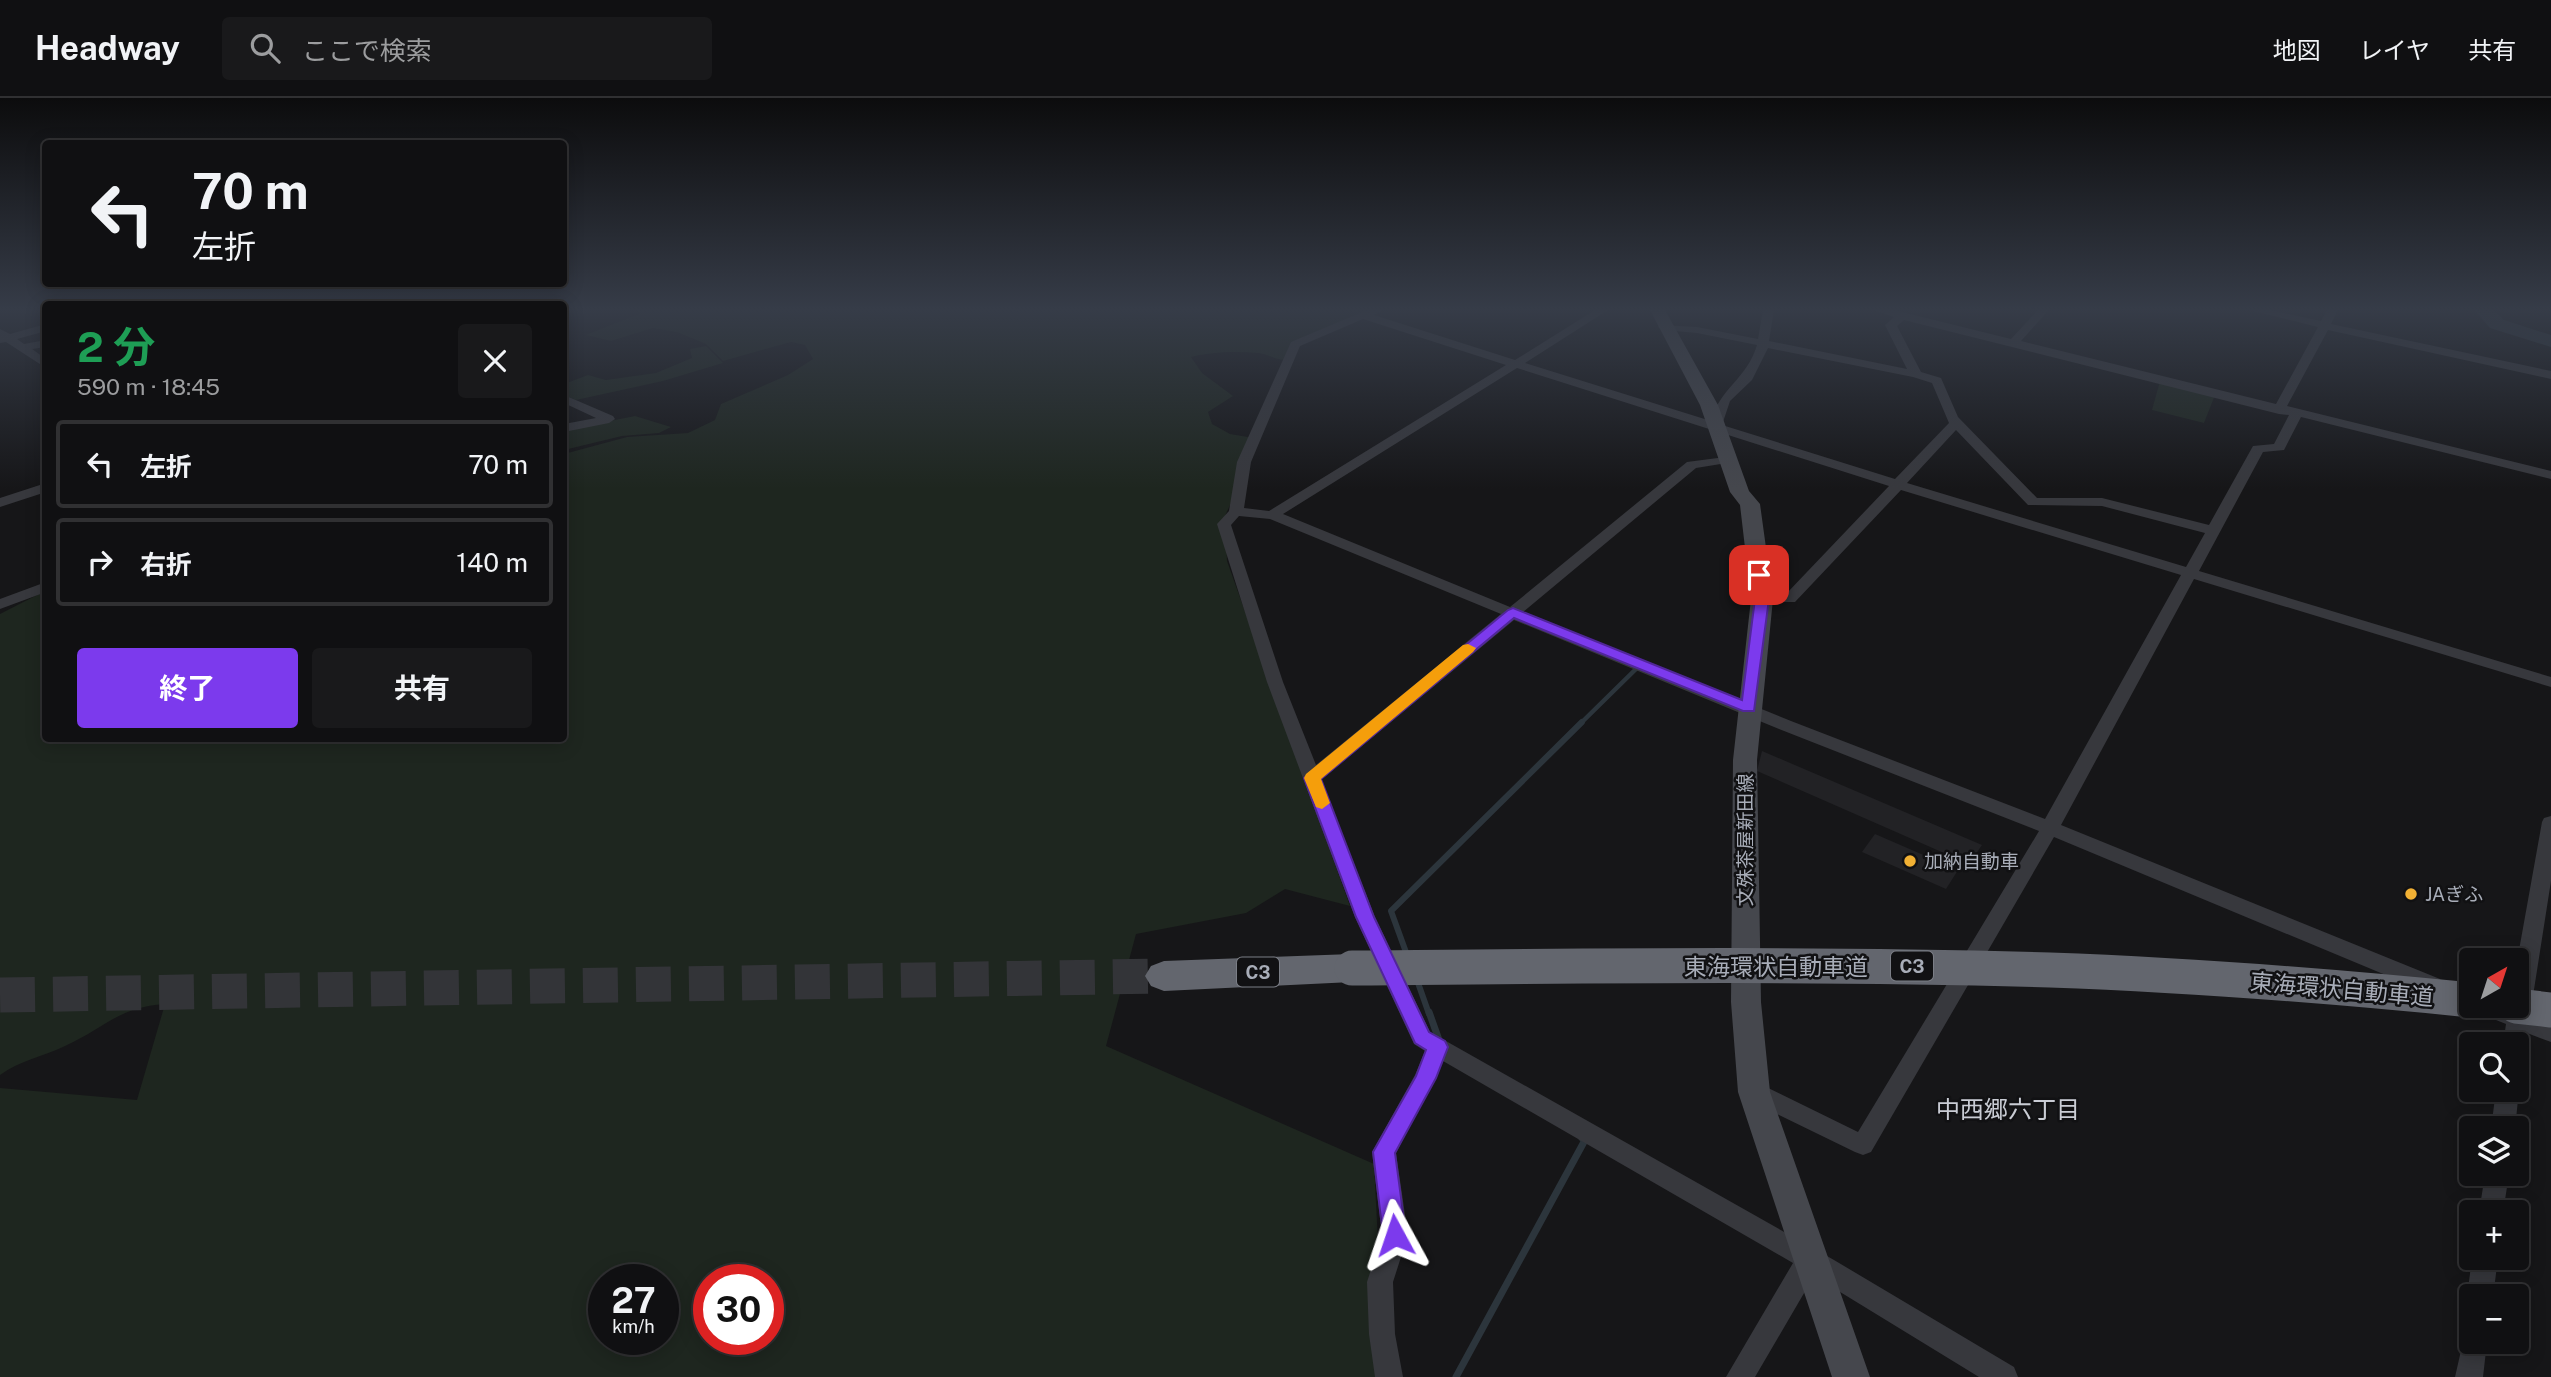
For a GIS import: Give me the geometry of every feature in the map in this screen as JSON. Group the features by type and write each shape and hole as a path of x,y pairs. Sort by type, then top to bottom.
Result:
{"highway":[{"name":"東海環状自動車道","path":"1164,976 1352,968 1779,964 2006,968 2197,976 2459,1000"}],"main road":[{"name":"文殊茶屋新田線","path":"1689,370 1709,405 1740,492 1750,503 1762,599 1745,760 1746,1002 1754,1092 1809,1261 1851,1377"}],"street":[{"path":"1283,370 1244,462 1236,512 1224,524 1275,682 1365,917 1422,1038 2004,1377"},
{"path":"1272,514 1508,370"},
{"path":"1536,370 1900,485 2551,682"},
{"path":"1716,425 1722,400 1748,377 1752,370"},
{"path":"1894,370 1937,382 1956,424 2033,502 2102,502 2212,530"},
{"path":"1914,370 1916,374"},
{"path":"2119,370 2551,475"},
{"path":"2280,410 2301,370"},
{"path":"2526,370 2551,375"},
{"path":"567,400 609,419 567,427"},
{"path":"1754,1092 1863,1145 2050,828 2258,449 2279,447 2296,414"},
{"path":"1762,599 1790,599 1956,424"},
{"path":"1312,778 1692,465 1728,459"},
{"path":"0,503 42,489"},
{"path":"2022,521 2033,502"},
{"path":"1236,512 1272,514 1785,725 2050,828 2459,996"},
{"path":"0,604 42,588"},
{"path":"2529,1004 2551,829"},
{"path":"2529,1013 2551,1034"},
{"path":"1389,1377 1382,1334 1380,1282 1395,1235 1384,1152 1425,1078 1437,1047"},
{"path":"1740,1377 1809,1261"},
{"path":"2469,1377 2472,1354"}],"shaded area":[{"path":"664,370 701,370 576,400 567,396 567,383 588,375 606,380"},
{"path":"796,370 1200,370 1233,396 1208,412 1212,424 1230,434 1260,439 1225,516 1227,561 1350,906 1285,889 1246,913 1136,934 1106,1046 1374,1164 1385,1377 0,1377 0,1088 137,1100 165,1004 123,1014 57,1050 0,1075 0,614 42,593 42,742 567,742 567,453 627,437 688,433 715,420 721,404"},
{"path":"2160,381 2215,395 2204,423 2152,410"},
{"path":"635,416 671,427 659,433 622,436 567,449 567,429"},
{"path":"1762,751 1982,845 1969,864 1757,771"},
{"name":"加納自動車","path":"1875,834 1958,870 1946,889 1862,852"}],"waterway":[{"path":"1580,724 1638,667"},
{"path":"1407,955 1391,911 1582,722"},
{"path":"1417,980 1429,1014"},
{"path":"1429,1012 1439,1040"},
{"path":"1456,1377 1585,1140 1582,1138"}],"tunnel":[{"path":"0,995 1164,976"}],"slow traffic":[{"path":"1322,803 1312,778 1468,648"}],"place":[{"name":"加納自動車","path":"1910,861"},
{"name":"JAぎふ","path":"2411,894"}],"district":[{"name":"中西郷六丁目","path":"2008,1109"}],"route":[{"path":"1395,1235 1384,1152 1425,1078 1437,1047 1422,1038 1365,917 1312,778 1513,613 1749,708 1762,599 1759,575"}]}
